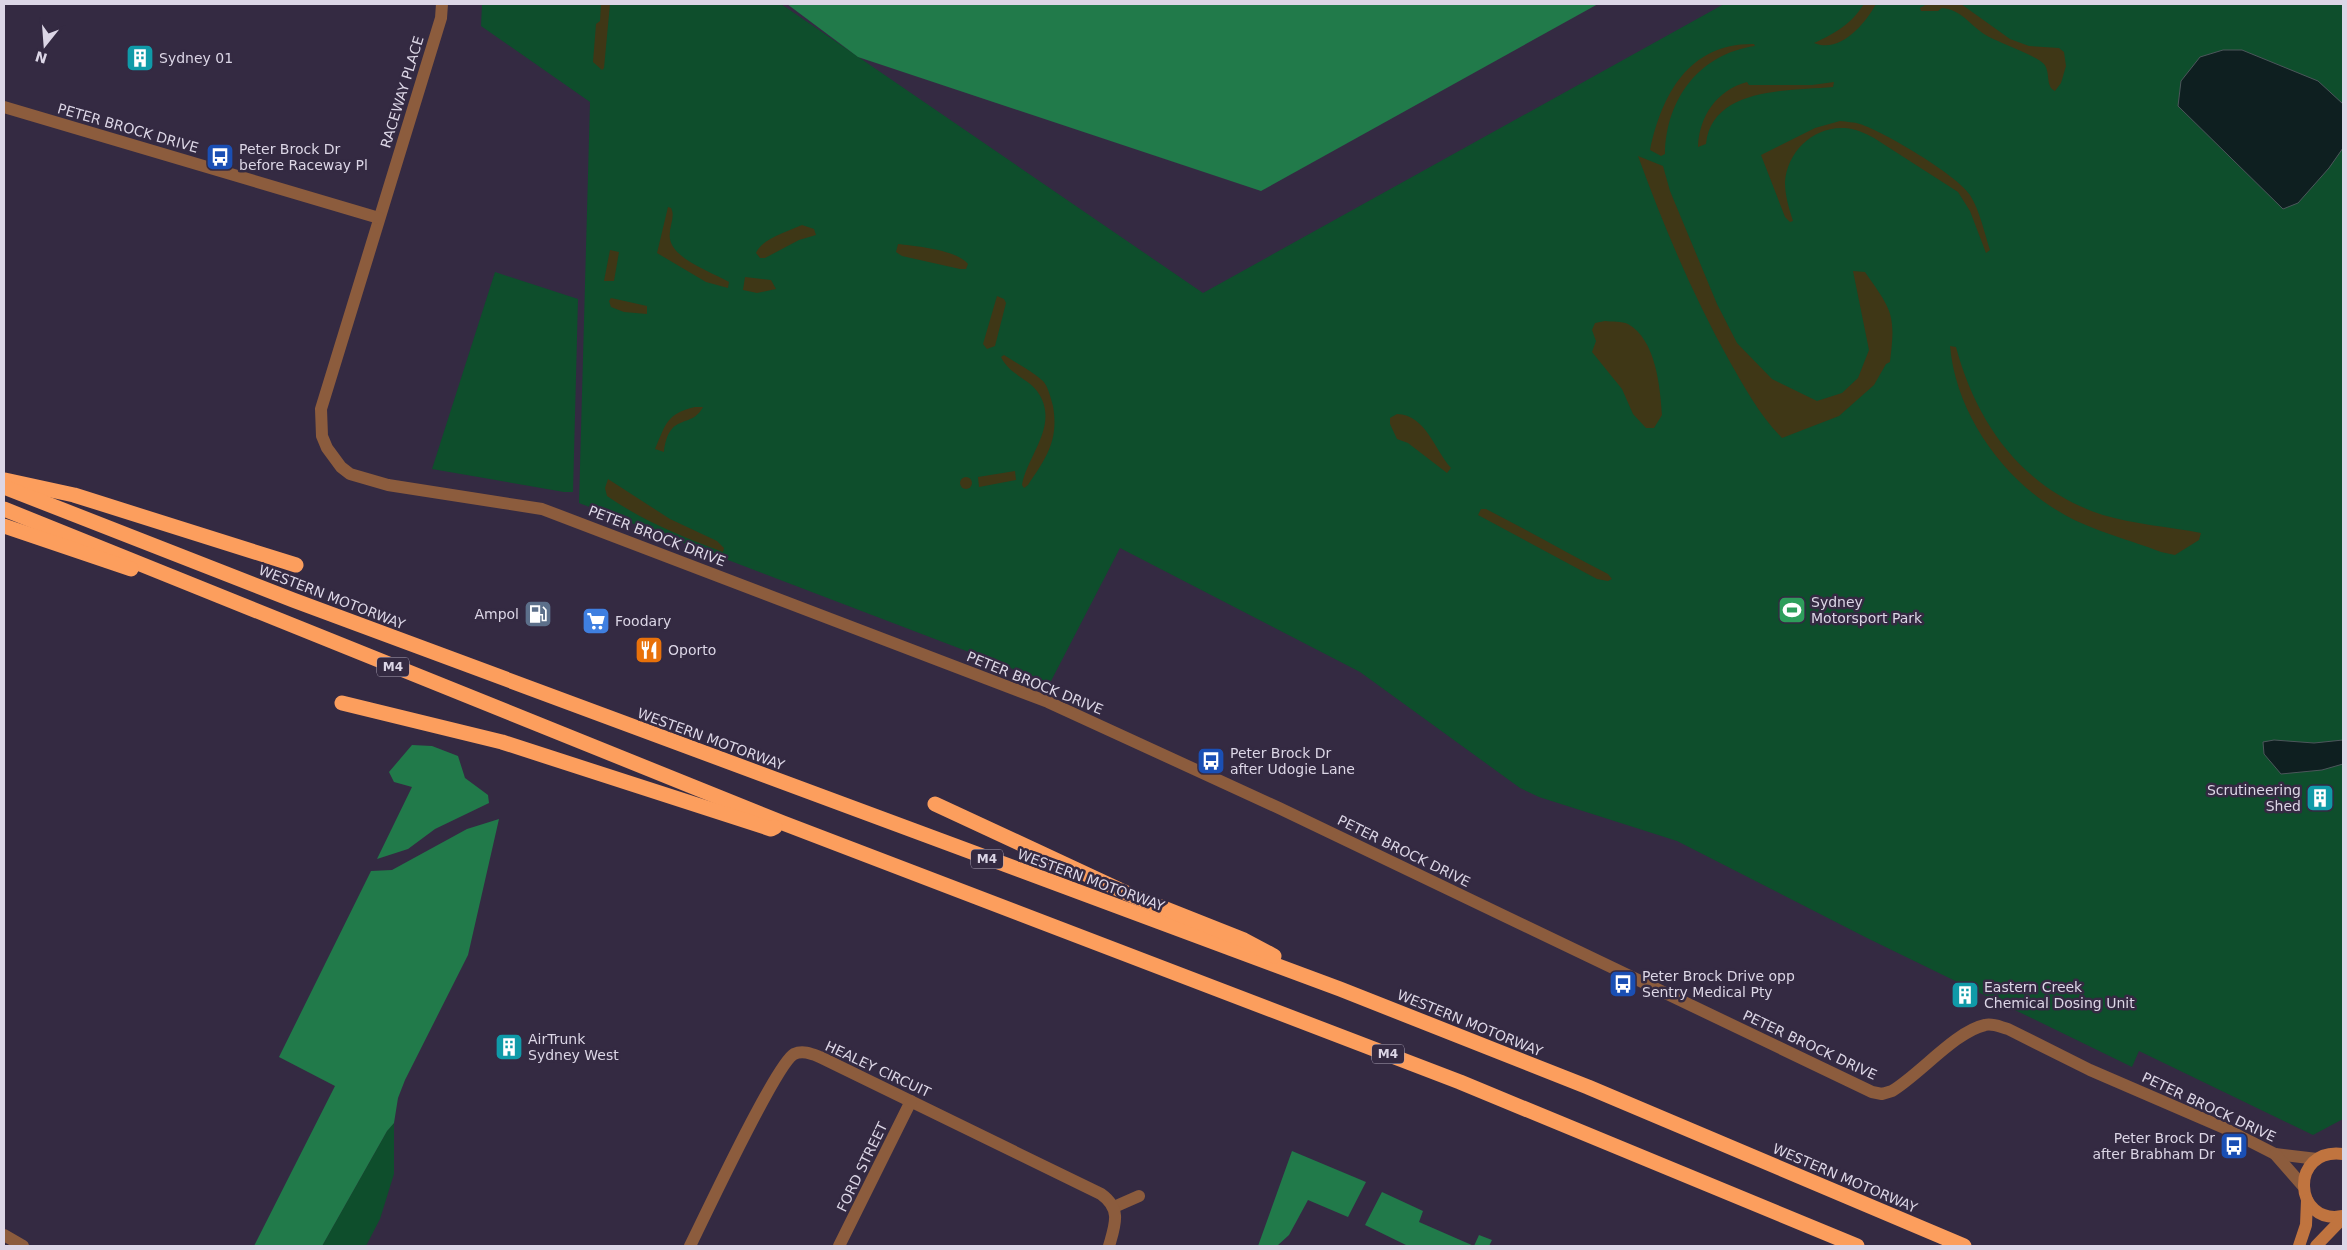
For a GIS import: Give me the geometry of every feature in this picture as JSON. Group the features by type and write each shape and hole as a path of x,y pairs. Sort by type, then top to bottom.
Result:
{"highway":[{"path":"4,479 74,495 296,565"},
{"name":"WESTERN MOTORWAY","path":"4,487 353,623 1340,989 1588,1087 1964,1246"},
{"name":"M4","path":"4,509 783,823 1460,1082 1857,1246"},
{"path":"4,526 120,567 198,587"},
{"path":"342,703 502,742 771,829 783,823"},
{"path":"936,804 1133,896 1244,940 1340,989"}],"main road":[{"path":"2299,1246 2306,1225 2307,1200 2303,1186 2307,1171 2317,1159 2330,1154 2343,1154"},
{"path":"2307,1200 2320,1213 2332,1217 2343,1217"},
{"path":"2316,1246 2343,1217"}],"street":[{"name":"RACEWAY PLACE","path":"380,218 441,18 442,4"},
{"name":"PETER BROCK DRIVE","path":"4,107 380,218 321,409 322,436 327,448 341,468 350,474 388,485 542,509 1048,702 1287,812 1872,1092 1882,1094 1892,1091 1960,1038 1984,1025 1994,1024 2015,1032 2112,1080 2222,1127 2275,1154 2317,1159"},
{"name":"HEALEY CIRCUIT","path":"690,1246 786,1060 795,1054 804,1052 820,1057 1101,1194 1114,1207"},
{"name":"FORD STREET","path":"840,1246 911,1101"},
{"name":"PETER BROCK DRIVE","path":"2275,1154 2303,1186"},
{"path":"1109,1246 1116,1222 1114,1207 1139,1196"},
{"path":"4,1235 23,1246"}],"green space":[{"name":"Sydney Motorsport Park","path":"482,4 781,4 1203,293 1724,4 2343,4 2343,1119 2313,1135 2139,1051 2132,1067 1867,938 1677,841 1539,797 1520,788 1360,672 1120,548 1050,683 579,503 590,102 481,26"},
{"path":"787,4 1598,4 1261,191 858,57"},
{"path":"495,272 578,299 573,492 432,469"},
{"path":"412,745 432,746 458,756 465,778 488,795 489,803 435,829 408,849 377,859 412,787 394,782 389,772"},
{"path":"499,819 468,955 405,1080 398,1098 394,1123 387,1131 322,1246 254,1246 335,1086 279,1057 371,871 392,870 467,829"},
{"path":"394,1123 394,1174 380,1219 366,1246 322,1246 387,1131"},
{"path":"1292,1151 1366,1182 1348,1217 1308,1200 1289,1235 1277,1246 1258,1246"},
{"path":"1382,1192 1423,1211 1419,1222 1474,1246 1408,1246 1365,1225"},
{"path":"1479,1235 1492,1240 1489,1246 1474,1246"}],"sand":[{"path":"601,4 610,4 604,68 602,70 593,62 596,24 600,21"},
{"path":"1864,4 1876,4 1851,35 1833,44 1814,43 1842,27 1854,17"},
{"path":"1927,4 1961,4 2010,39 2029,46 2059,48 2064,52 2066,66 2061,83 2055,91 2050,86 2046,68 2040,60 1984,34 1965,18 1949,9 1921,11 1920,8"},
{"path":"1754,44 1755,46 1735,51 1717,59 1702,69 1689,82 1679,98 1672,115 1667,134 1665,154 1661,156 1650,150 1662,110 1682,76 1696,62 1712,52 1731,46"},
{"path":"1747,82 1749,85 1812,85 1834,82 1833,87 1775,92 1737,102 1722,112 1711,125 1706,144 1698,147 1702,125 1712,106 1727,91"},
{"path":"1840,121 1853,122 1871,128 1935,165 1962,186 1970,195 1976,208 1990,250 1986,253 1970,211 1958,192 1874,138 1845,128 1822,131 1812,136 1796,151 1787,171 1785,182 1786,197 1793,221 1790,222 1785,217 1761,155 1815,128"},
{"path":"1638,156 1663,166 1670,191 1717,304 1737,343 1772,379 1817,401 1842,393 1858,378 1869,350 1853,271 1865,272 1886,305 1892,322 1890,362 1886,364 1874,385 1839,416 1782,438 1753,402 1716,337 1680,261"},
{"path":"668,207 672,211 670,239 673,246 695,265 729,282 728,288 706,282 657,253"},
{"path":"802,225 814,229 816,235 799,240 765,258 760,258 756,253 769,240"},
{"path":"898,244 946,252 963,259 968,264 966,269 960,269 902,256 896,252"},
{"path":"610,250 619,252 614,281 604,281"},
{"path":"745,277 771,280 776,289 757,293 743,290"},
{"path":"997,296 1004,299 1006,303 995,346 987,349 983,344"},
{"path":"611,298 647,306 647,314 624,312 611,307 609,301"},
{"path":"1605,321 1628,324 1637,331 1651,352 1658,378 1662,415 1654,428 1646,428 1633,414 1622,389 1592,352 1596,341 1592,330 1595,323"},
{"path":"1950,346 1956,347 1965,376 1991,428 2008,451 2027,471 2050,489 2075,504 2103,515 2201,533 2199,540 2175,555 2161,552 2087,526 2043,501 2004,465 1987,444 1973,421 1962,397 1954,372"},
{"path":"1004,355 1029,370 1045,383 1053,406 1054,429 1050,448 1028,485 1024,488 1022,485 1025,474 1040,439 1045,415 1043,403 1037,391 1009,368 1001,357"},
{"path":"695,407 703,407 693,418 675,426 667,439 664,452 655,449 668,421 678,413"},
{"path":"1397,414 1415,420 1428,434 1451,468 1447,473 1408,443 1397,439 1390,424 1390,418"},
{"path":"1015,471 1016,480 979,487 978,477"},
{"path":"966,477 972,483 966,489 960,483"},
{"path":"608,479 670,519 717,541 724,548 723,552 664,528 621,505 607,496 605,488"},
{"path":"1481,509 1486,509 1517,525 1608,574 1612,579 1608,581 1597,579 1478,515"}],"shaded area":[{"path":"2223,50 2242,50 2318,81 2343,104 2343,148 2329,168 2298,203 2283,209 2178,106 2181,81 2200,57"},
{"path":"2274,740 2314,743 2343,740 2343,764 2322,770 2281,774 2264,754 2263,742"}],"place":[{"name":"Sydney 01","path":"140,58"},
{"name":"Peter Brock Dr before Raceway Pl","path":"220,157"},
{"name":"Sydney Motorsport Park","path":"1792,610"},
{"name":"Ampol","path":"538,614"},
{"name":"Foodary","path":"596,621"},
{"name":"Oporto","path":"649,650"},
{"name":"Peter Brock Dr after Udogie Lane","path":"1211,761"},
{"name":"Scrutineering Shed","path":"2320,798"},
{"name":"Peter Brock Drive opp Sentry Medical Pty","path":"1623,984"},
{"name":"Eastern Creek Chemical Dosing Unit","path":"1965,995"},
{"name":"AirTrunk Sydney West","path":"509,1047"},
{"name":"Peter Brock Dr after Brabham Dr","path":"2234,1146"}]}
